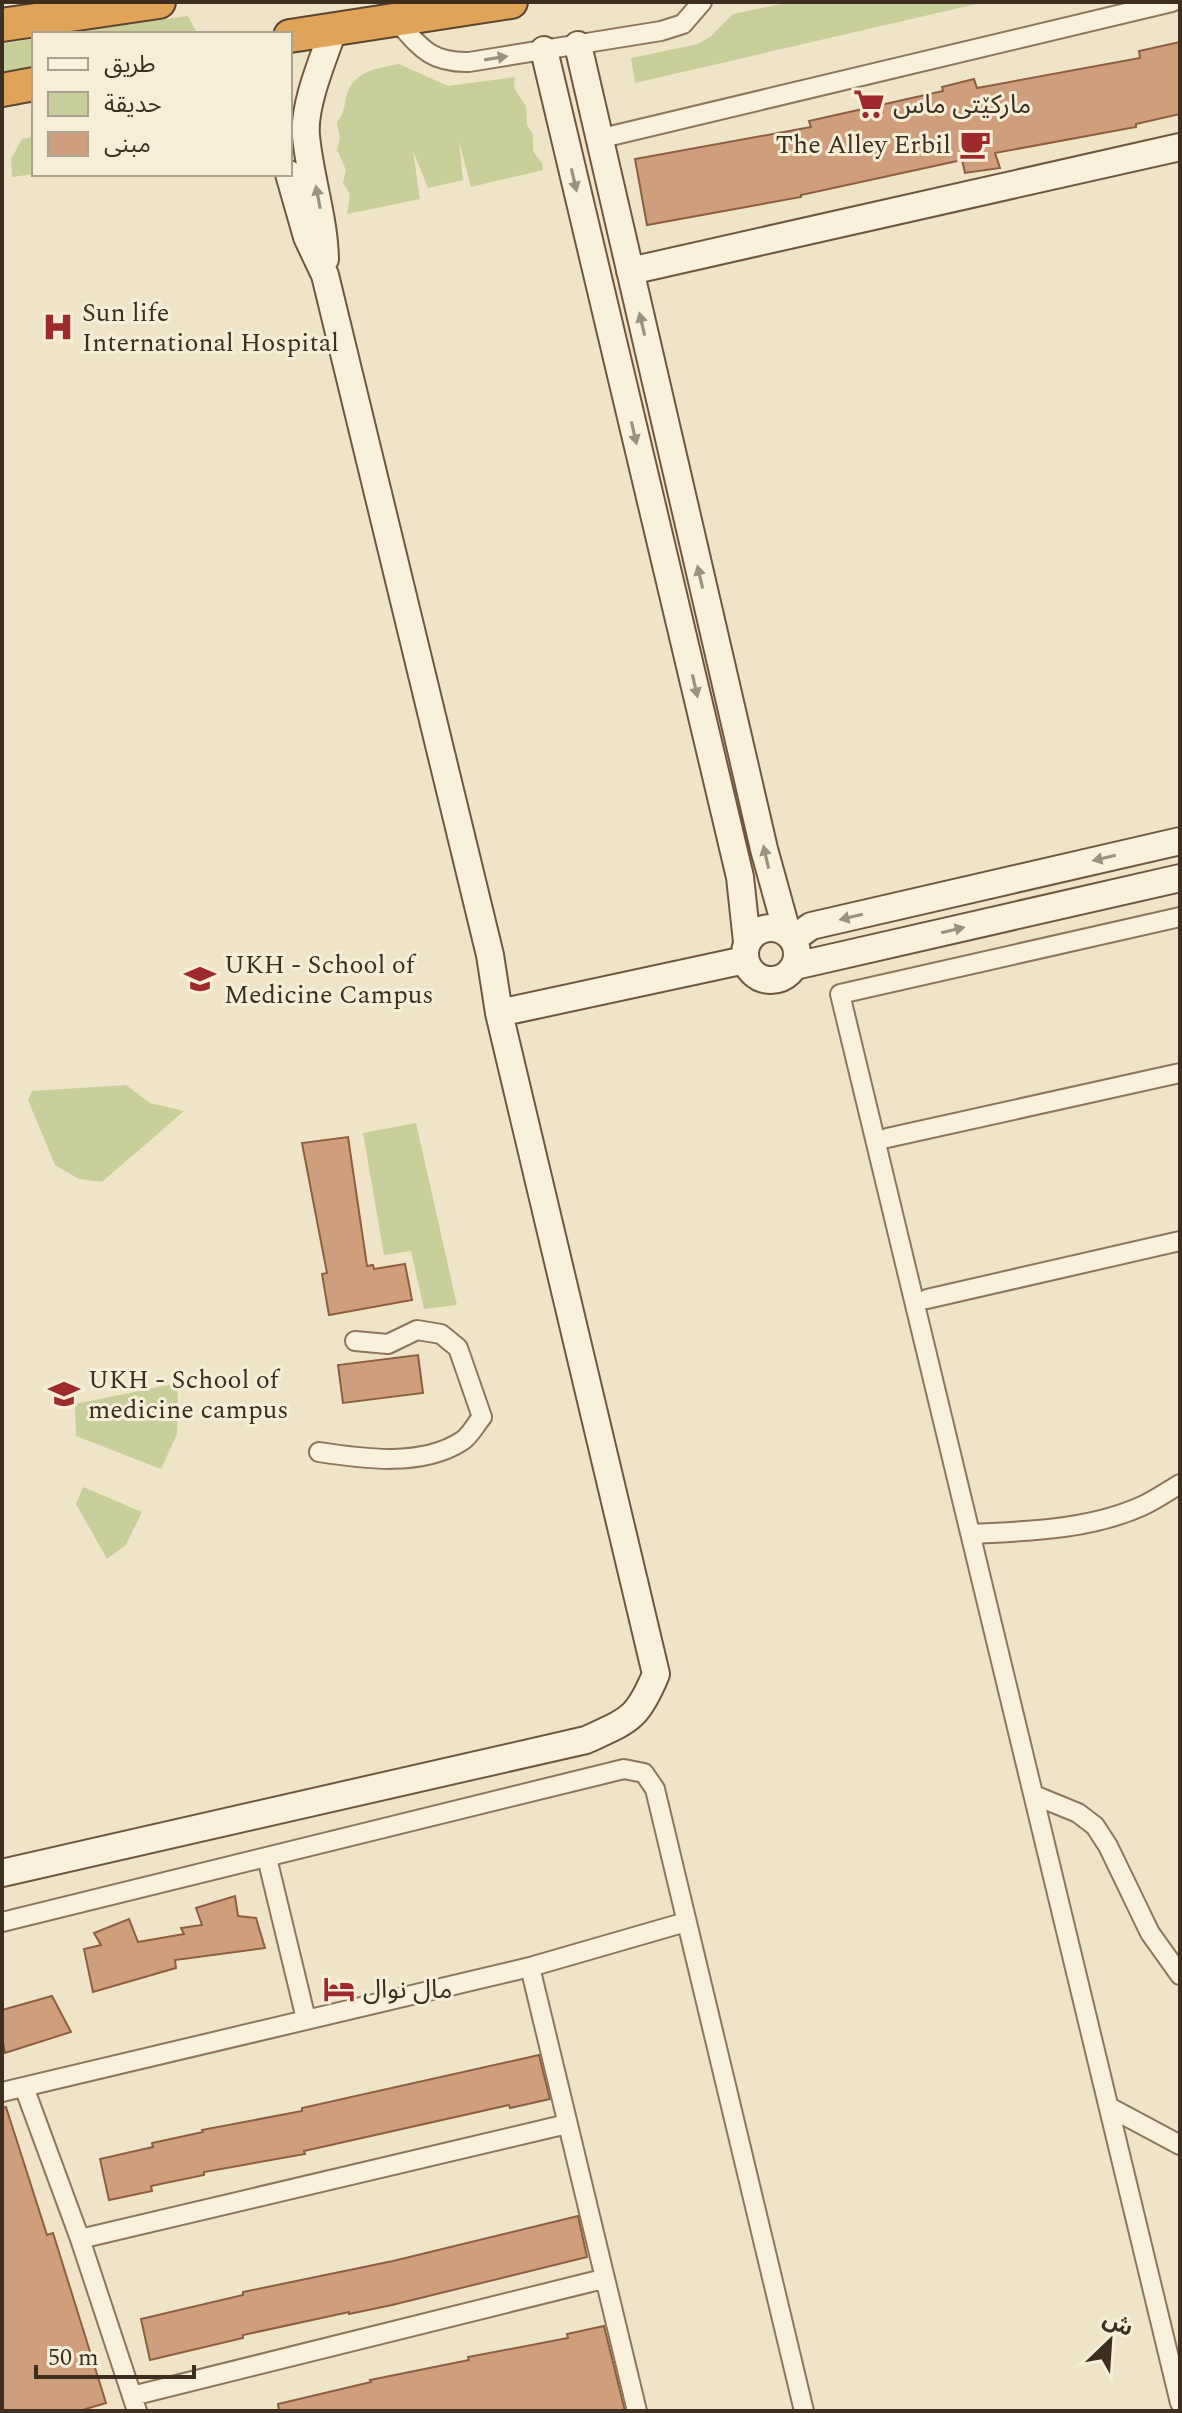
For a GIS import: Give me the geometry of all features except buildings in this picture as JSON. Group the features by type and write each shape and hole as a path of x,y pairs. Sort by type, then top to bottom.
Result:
{"highway":[{"path":"2,25 159,2"},
{"path":"292,36 511,2"},
{"path":"2,90 32,84"}],"street":[{"path":"396,20 422,49 451,63 673,28 691,17 702,2"},
{"path":"566,146 1172,2"},
{"path":"325,275 324,232 305,133 313,88 334,28"},
{"path":"544,50 740,877 746,951 755,975 773,980 789,973 795,966 797,948 790,936 766,860 578,45"},
{"path":"630,271 1180,147"},
{"path":"2,1873 586,1740 630,1720 646,1698 656,1674 499,1013 490,955 325,275 307,237 290,176"},
{"path":"621,379 653,373"},
{"path":"746,951 753,934 769,927 790,936 811,926 1180,841"},
{"path":"795,966 1180,878"},
{"path":"1180,917 840,994 1180,2403"},
{"path":"499,1013 746,951"},
{"path":"887,1138 1180,1073"},
{"path":"927,1299 1180,1241"},
{"path":"319,1452 365,1460 429,1455 463,1440 482,1417 458,1348 441,1334 417,1330 388,1344 355,1341"},
{"path":"971,1534 1039,1530 1094,1522 1143,1506 1180,1484"},
{"path":"2,1922 631,1768 644,1773 653,1783 804,2411"},
{"path":"1034,1795 1078,1813 1095,1826 1108,1846 1150,1933 1180,1975"},
{"path":"267,1858 306,2019"},
{"path":"2,2092 530,1967 686,1922"},
{"path":"530,1967 637,2411"},
{"path":"24,2087 80,2239 134,2403 603,2279"},
{"path":"1109,2107 1180,2145"},
{"path":"80,2239 567,2124"}],"green space":[{"path":"790,2 985,2 635,83 631,58 698,44 733,14"},
{"path":"188,16 196,31 193,32 77,32"},
{"path":"32,39 32,68 2,74 2,44"},
{"path":"399,64 448,86 515,77 514,88 526,106 527,125 533,134 533,151 543,170 471,187 459,141 463,180 428,188 413,151 420,199 347,214 350,194 343,183 346,170 337,150 340,139 337,122 349,89 359,76"},
{"path":"32,137 32,174 12,177 11,159 22,139"},
{"path":"126,1085 150,1103 184,1111 102,1182 79,1179 55,1165 28,1100 32,1091"},
{"path":"416,1123 457,1305 424,1309 411,1251 384,1255 363,1133"},
{"path":"178,1383 177,1434 161,1469 76,1436 75,1404"},
{"path":"83,1487 142,1512 126,1545 107,1559 76,1504"}],"place":[{"name":"مارکێتی ماس","path":"869,104"},
{"name":"The Alley Erbil","path":"975,144"},
{"name":"Sun life International Hospital","path":"58,327"},
{"name":"UKH - School of Medicine Campus","path":"200,979"},
{"name":"UKH - School of medicine campus","path":"64,1394"},
{"name":"مال نوال","path":"339,1989"}]}
